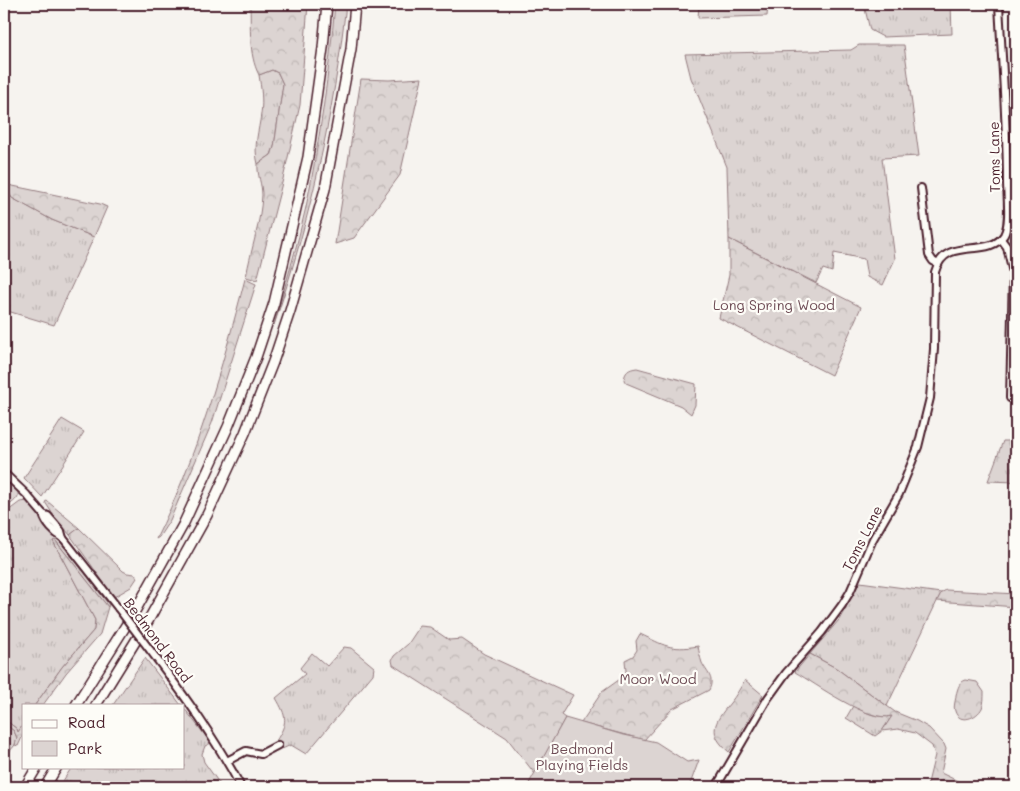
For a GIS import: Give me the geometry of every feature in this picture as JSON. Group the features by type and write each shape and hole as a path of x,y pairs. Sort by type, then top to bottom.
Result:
{"highway":[{"path":"77,704 135,611 183,524 228,427 256,357 274,304 308,157 327,4"},
{"path":"97,704 148,621 207,515 245,432 272,362 290,311 325,189 351,49 355,4"},
{"path":"25,787 36,768"},
{"path":"45,787 56,768"}],"street":[{"name":"Toms Lane","path":"999,4 1005,94 1008,207 1006,228 1001,239"},
{"path":"921,188 929,255 933,261 938,264 950,252 988,246 1001,239 1007,247 1013,273 1010,398"},
{"path":"1008,207 1016,206"},
{"name":"Toms Lane","path":"716,787 768,698 786,673 842,606 873,539 899,494 918,447 930,398 934,349 935,272 938,264"},
{"name":"Bedmond Road","path":"4,473 43,514 48,516 61,532 63,538 202,720 241,787"},
{"path":"227,761 246,751 261,754 278,745"}],"green space":[{"path":"250,4 308,4 300,105 257,280 246,277 261,205 262,191 258,164 271,155 274,147 283,84 278,73 272,70 259,75 255,67 251,40"},
{"path":"335,4 346,4 335,86 319,166 299,246 274,325 299,237 316,157"},
{"path":"699,4 768,4 767,16 698,18"},
{"path":"875,4 951,4 952,34 883,37 870,30 865,9"},
{"path":"859,45 904,45 919,156 882,158 895,259 883,285 867,277 864,259 834,253 832,272 823,269 816,283 729,239 727,167 691,78 685,54 851,50"},
{"path":"272,70 278,73 283,84 274,147 271,155 258,164 256,145 262,104 259,75"},
{"path":"422,78 400,175 354,238 335,244 361,79"},
{"path":"8,185 107,207 94,237 52,220 12,198 6,189"},
{"path":"4,187 12,198 52,220 94,237 54,325 4,310"},
{"name":"Long Spring Wood","path":"729,239 861,307 831,375 719,318 729,275"},
{"path":"245,279 256,284 212,423 170,520 156,539 184,476 207,412 218,379"},
{"path":"637,368 696,384 695,405 691,414 681,406 626,383 624,380 626,373"},
{"path":"62,419 84,432 42,497 24,478"},
{"path":"1003,441 1016,441 1016,482 988,481"},
{"path":"4,478 17,491 18,497 4,509"},
{"path":"28,501 36,510 50,532 63,543 109,605 108,607 56,541 53,541 95,620 94,630 62,667 36,704 22,704 22,726 18,733 17,729 4,719 4,514 20,502"},
{"path":"47,501 79,528 70,535 54,516 45,502"},
{"path":"79,528 123,571 135,574 137,578 131,587 114,597 70,535"},
{"path":"55,540 108,607 100,634 66,673 44,704 36,704 62,667 94,630 95,620 53,541"},
{"path":"860,582 941,593 887,706 836,668 810,654 839,620"},
{"path":"946,590 1016,594 1016,607 937,601 941,593"},
{"path":"420,626 430,627 449,640 462,639 484,654 573,695 561,715 565,718 535,774 507,738 393,665 392,660 394,656 408,644"},
{"name":"Moor Wood","path":"640,634 668,646 680,648 698,646 702,663 711,679 709,690 672,709 644,740 581,723 602,692 623,677 626,671 625,660 633,656 637,650 636,641"},
{"path":"344,647 351,648 374,667 373,674 306,754 291,745 282,749 276,741 283,729 285,720 276,698 305,674 300,668 312,653 327,666"},
{"path":"810,654 836,668 895,712 929,728 944,744 946,749 941,773 970,787 927,787 935,755 932,746 915,733 898,729 882,731 892,716 882,717 870,714 843,701 795,672"},
{"path":"145,658 180,704 114,704"},
{"path":"745,680 763,695 729,752 718,739 715,728 720,716"},
{"path":"966,680 977,682 984,692 984,698 980,712 964,719 957,715 954,707 958,688"},
{"path":"853,706 877,716 893,715 882,731 875,736 846,718"},
{"path":"185,709 211,743 205,746 202,754 204,762 222,787 59,787 71,768 185,768"},
{"name":"Bedmond Playing Fields","path":"565,718 656,742 687,762 699,760 689,787 527,787"},
{"path":"4,719 17,729 18,732 22,726 22,737 18,746 15,745 17,738 14,731 4,723"},
{"path":"4,723 14,731 17,738 15,745 4,758"}]}
